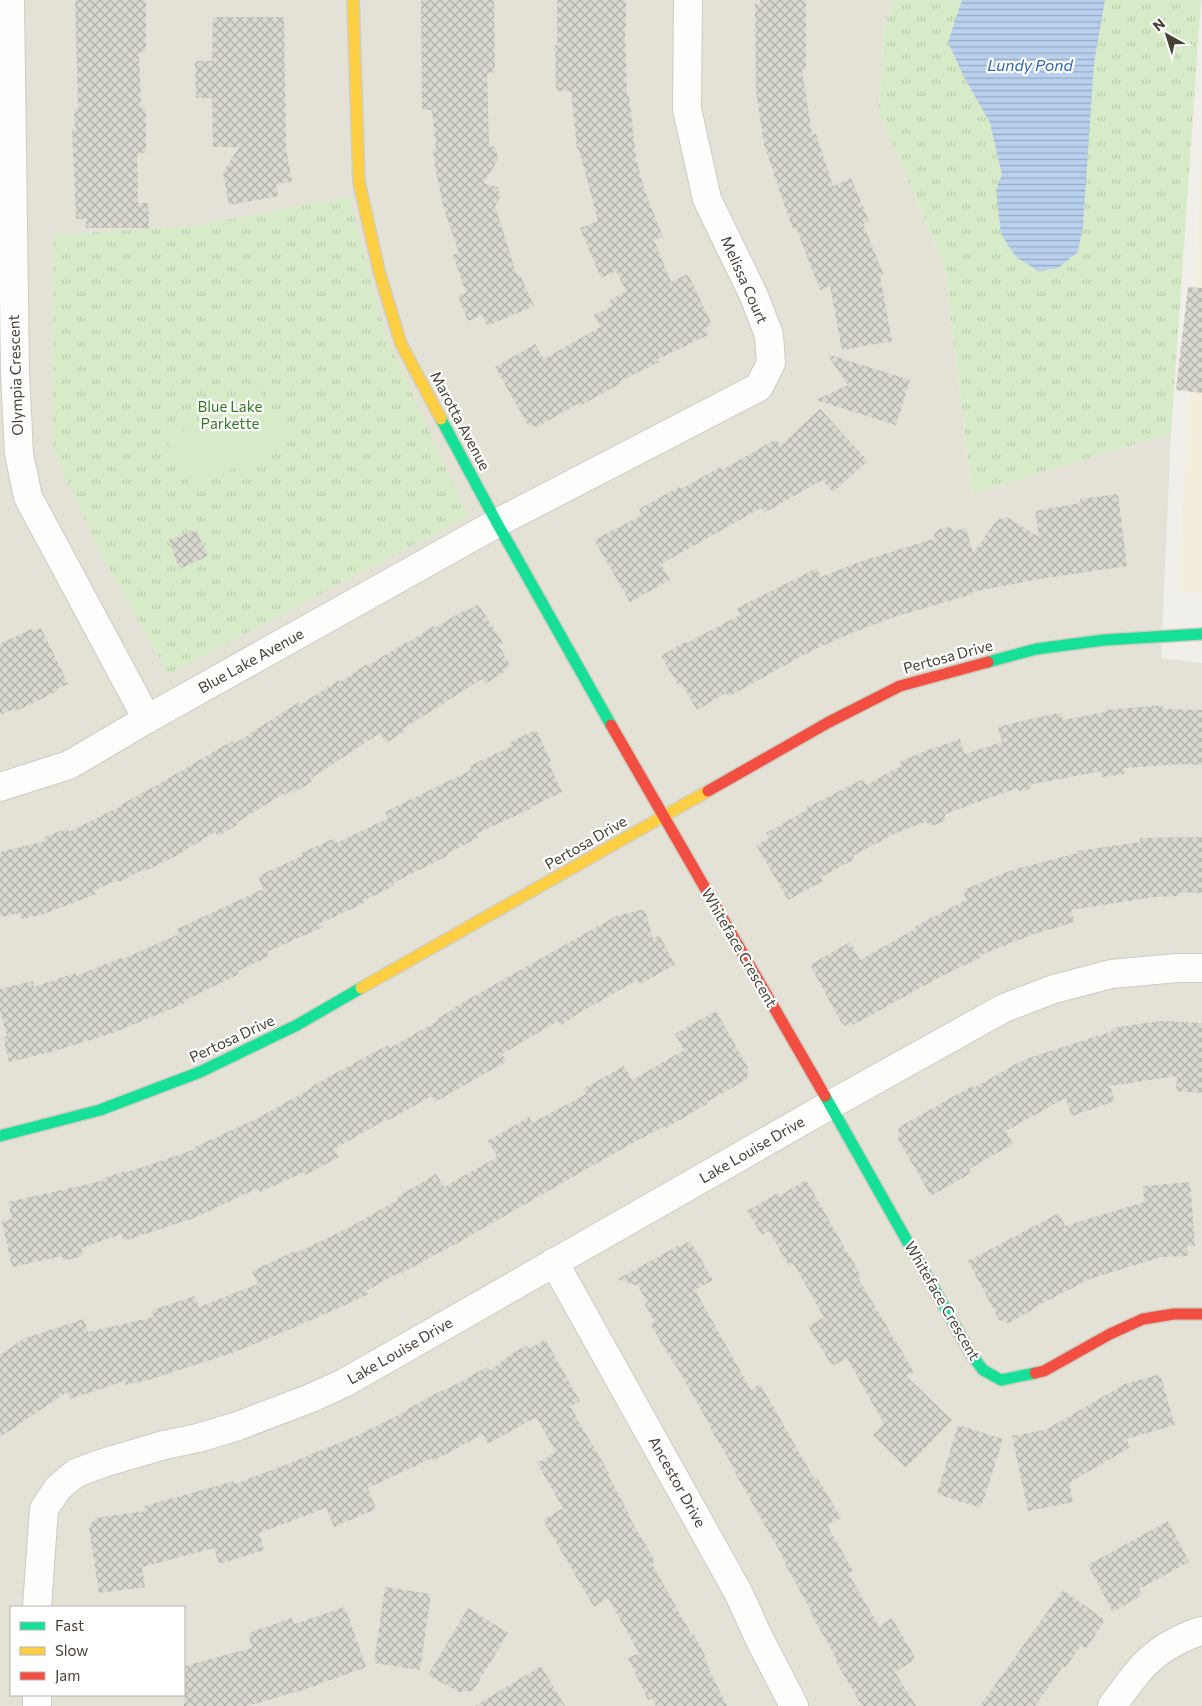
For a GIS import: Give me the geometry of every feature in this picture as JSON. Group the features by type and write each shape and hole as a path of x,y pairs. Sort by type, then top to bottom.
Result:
{"street":[{"name":"Olympia Crescent","path":"10,0 15,373 19,454 28,498 147,719"},
{"name":"Marotta Avenue","path":"353,0 359,182 380,271 401,344 497,523 663,817"},
{"name":"Melissa Court","path":"497,523 760,386 771,363 769,335 754,296 707,199 687,110 688,0"},
{"name":"Blue Lake Avenue","path":"0,787 69,765 147,719 497,523"},
{"name":"Pertosa Drive","path":"0,1136 100,1110 200,1072 297,1024 828,722 900,686 1036,649 1104,640 1202,634"},
{"name":"Whiteface Crescent","path":"663,817 830,1105 971,1354 983,1370 1001,1380 1044,1371 1110,1334 1143,1319 1174,1314 1202,1314"},
{"path":"830,1105 1004,1008 1054,989 1111,974 1177,968 1202,968"},
{"name":"Lake Louise Drive","path":"37,1606 44,1509 58,1488 76,1474 111,1460 238,1426 311,1398 362,1373 830,1105"},
{"name":"Ancestor Drive","path":"554,1262 738,1592 794,1706"},
{"path":"1112,1706 1150,1658 1162,1648 1195,1632 1202,1631"}],"shaded area":[{"path":"0,0 895,0 884,25 879,112 945,267 972,494 1171,433 1161,658 1202,663 1202,1706 0,1706"},
{"path":"1202,150 1202,593 1178,591"}],"green space":[{"path":"895,0 1201,0 1171,433 972,494 945,267 879,112 884,25"},
{"name":"Blue Lake Parkette","path":"349,197 387,338 468,516 169,674 100,553 53,450 54,235 195,226"},
{"path":"260,391 286,441 192,490 166,440"}],"water":[{"name":"Lundy Pond","path":"962,0 1105,0 1094,63 1083,226 1078,252 1058,268 1038,271 1016,257 1001,234 996,190 1002,175 990,123 963,75 948,42"}],"building":[{"path":"75,0 146,0 146,52 139,52 141,108 146,108 146,153 137,153 138,203 148,203 149,228 86,228 86,219 76,219 72,129 75,130 74,109 78,109"},
{"path":"421,0 494,0 495,72 487,73 489,144 496,148 498,160 483,183 498,187 500,198 495,206 516,273 520,275 534,306 487,326 482,315 468,321 458,296 466,293 453,255 459,253 443,206 435,166 433,150 436,149 432,110 422,110"},
{"path":"557,0 626,0 627,96 629,96 636,158 645,192 663,237 654,240 671,282 688,274 712,325 705,328 708,335 658,359 659,362 620,381 621,383 580,406 579,403 537,427 528,425 495,367 535,344 544,359 600,327 594,315 612,306 610,300 626,291 616,271 601,278 580,228 598,221 579,149 577,149 571,91 556,91 555,45 557,45"},
{"path":"760,0 806,0 806,70 802,70 812,135 816,134 833,186 851,178 869,221 863,224 884,275 880,276 892,341 842,350 830,286 820,290 796,228 793,229 764,144 756,91 755,4 760,4"},
{"path":"213,17 284,17 286,149 292,181 276,184 278,196 229,205 223,173 239,147 213,147 212,98 196,98 195,61 212,61"},
{"path":"1188,287 1202,288 1202,393 1176,390"},
{"path":"827,354 910,380 896,425 816,400 848,385"},
{"path":"820,409 868,461 833,492 822,480 764,513 761,508 661,564 670,580 630,602 594,540 642,515 639,509 679,487 681,489 720,467 722,470 776,439 780,446"},
{"path":"1118,494 1127,566 1039,579 972,592 973,594 894,617 809,652 728,697 726,693 697,710 681,683 678,685 661,656 686,641 687,643 740,615 737,608 817,568 821,577 859,562 933,539 936,530 949,527 955,531 966,528 973,553 997,520 1007,517 1039,537 1035,511 1081,503 1080,499"},
{"path":"196,530 208,556 179,569 169,540"},
{"path":"478,604 503,643 499,646 510,665 503,670 504,672 485,684 482,679 403,729 405,731 386,743 380,733 310,779 312,782 293,793 292,790 283,794 218,836 215,832 176,856 143,872 142,870 121,881 115,881 94,891 96,894 44,914 22,919 20,913 0,917 0,852 45,841 43,838 68,828 69,832 121,806 232,741 234,744 299,702 300,705 367,664 368,666 434,626 435,628"},
{"path":"41,628 68,684 57,689 58,691 14,712 13,709 0,715 0,644 31,629 33,632"},
{"path":"1163,705 1163,709 1202,710 1202,765 1182,764 1124,768 1125,774 1102,777 1102,771 1033,784 1030,789 1020,791 1017,788 945,814 945,821 932,826 925,822 896,833 854,855 853,860 821,877 823,881 788,900 756,845 769,838 766,833 807,810 806,808 863,779 866,785 901,766 899,762 928,750 960,739 965,754 1002,742 998,727 1039,717 1061,713 1063,720 1105,712 1105,710"},
{"path":"536,730 551,761 548,762 562,792 476,834 478,838 448,853 449,855 393,883 394,886 363,901 364,903 321,923 323,927 267,952 270,956 238,971 239,974 184,1001 185,1003 116,1032 58,1050 9,1062 3,1037 7,1036 0,1009 0,989 33,981 34,987 75,973 76,976 121,958 123,959 179,934 177,929 263,889 258,876 302,856 301,853 335,838 337,843 388,818 385,812 471,770 469,766 512,746 510,742"},
{"path":"1202,837 1202,893 1179,892 1179,896 1154,897 1071,910 1075,922 1034,934 981,955 982,957 940,977 853,1025 852,1022 845,1026 842,1024 810,965 850,942 860,960 915,929 914,927 966,900 963,890 1012,870 1078,853 1077,851 1140,842 1140,838"},
{"path":"645,909 653,939 659,935 675,965 640,984 637,980 574,1016 561,1026 558,1021 502,1054 507,1061 435,1102 432,1096 334,1149 339,1157 306,1175 304,1172 260,1192 258,1188 194,1218 124,1241 122,1234 81,1248 83,1256 63,1261 62,1256 12,1267 2,1221 12,1219 8,1202 102,1181 102,1179 124,1171 125,1173 196,1149 195,1147 258,1118 388,1045 390,1048 439,1020 438,1018 453,1008 616,916"},
{"path":"716,1011 748,1068 747,1079 707,1102 707,1104 666,1128 665,1126 625,1147 440,1253 366,1291 368,1294 341,1307 232,1353 148,1380 125,1385 124,1381 70,1399 67,1392 0,1437 0,1355 25,1338 84,1319 88,1332 154,1317 152,1310 195,1296 199,1307 258,1284 252,1271 295,1251 296,1253 350,1227 398,1200 397,1197 436,1174 444,1187 497,1157 488,1141 529,1117 532,1123 586,1094 583,1089 624,1066 632,1080 684,1050 675,1034"},
{"path":"1160,1021 1202,1023 1202,1093 1176,1091 1177,1076 1110,1086 1115,1101 1072,1116 1065,1098 1006,1131 1013,1144 969,1169 971,1173 931,1196 898,1139 899,1127 1023,1060 1113,1031 1112,1028"},
{"path":"806,1180 861,1276 858,1278 914,1372 906,1376 952,1420 906,1468 873,1435 884,1424 847,1358 832,1366 808,1326 824,1317 793,1263 789,1266 769,1231 762,1235 747,1211 778,1193 779,1196"},
{"path":"1190,1182 1195,1246 1187,1246 1188,1256 1161,1257 1090,1279 1033,1308 1009,1323 999,1320 968,1261 1059,1213 1065,1226 1144,1202 1143,1186"},
{"path":"690,1241 713,1280 695,1290 751,1390 760,1384 814,1478 817,1477 841,1518 827,1525 853,1571 848,1573 879,1626 892,1618 916,1659 895,1672 916,1706 862,1706 835,1660 837,1659 811,1614 783,1557 735,1470 650,1324 655,1322 645,1305 647,1301 638,1286 618,1279"},
{"path":"545,1339 580,1401 570,1406 610,1475 608,1475 628,1515 655,1561 652,1564 692,1635 694,1634 727,1706 656,1706 652,1698 648,1700 628,1658 639,1653 608,1598 594,1607 543,1520 563,1508 537,1463 556,1452 536,1417 488,1444 483,1434 433,1461 432,1458 368,1488 376,1509 334,1527 326,1508 259,1533 264,1550 219,1564 214,1548 142,1567 145,1587 99,1593 89,1527 95,1518 145,1511 144,1506 235,1481 235,1484 288,1464 356,1436 407,1411 487,1367 490,1371 511,1354 526,1346 530,1349"},
{"path":"1160,1374 1175,1425 1126,1439 1131,1447 1069,1483 1073,1502 1028,1511 1012,1436 1045,1430 1125,1384"},
{"path":"958,1425 1003,1439 981,1508 937,1494"},
{"path":"1168,1521 1189,1562 1139,1589 1142,1595 1113,1612 1088,1565"},
{"path":"385,1587 431,1594 420,1670 374,1663"},
{"path":"1063,1590 1105,1620 1086,1649 1081,1645 1065,1668 1063,1666 1035,1706 980,1706"},
{"path":"345,1607 366,1667 306,1689 247,1706 184,1706 185,1666 252,1648 248,1633 292,1618 294,1624"},
{"path":"468,1608 508,1633 473,1691 459,1692 428,1675"},
{"path":"541,1666 565,1706 475,1706"}],"traffic: fast":[{"path":"441,419 497,523 611,725"},
{"path":"988,662 1036,649 1104,640 1202,634"},
{"path":"0,1136 100,1110 200,1072 297,1025 361,988"},
{"path":"825,1096 971,1354 983,1370 1001,1380 1035,1373"}],"traffic: slow":[{"path":"353,0 359,182 379,271 401,344 441,419"},
{"path":"361,988 708,791"}],"traffic: jam":[{"path":"708,791 829,722 900,686 988,662"},
{"path":"611,725 825,1096"},
{"path":"1035,1373 1044,1371 1110,1334 1143,1319 1174,1314 1202,1314"}]}
